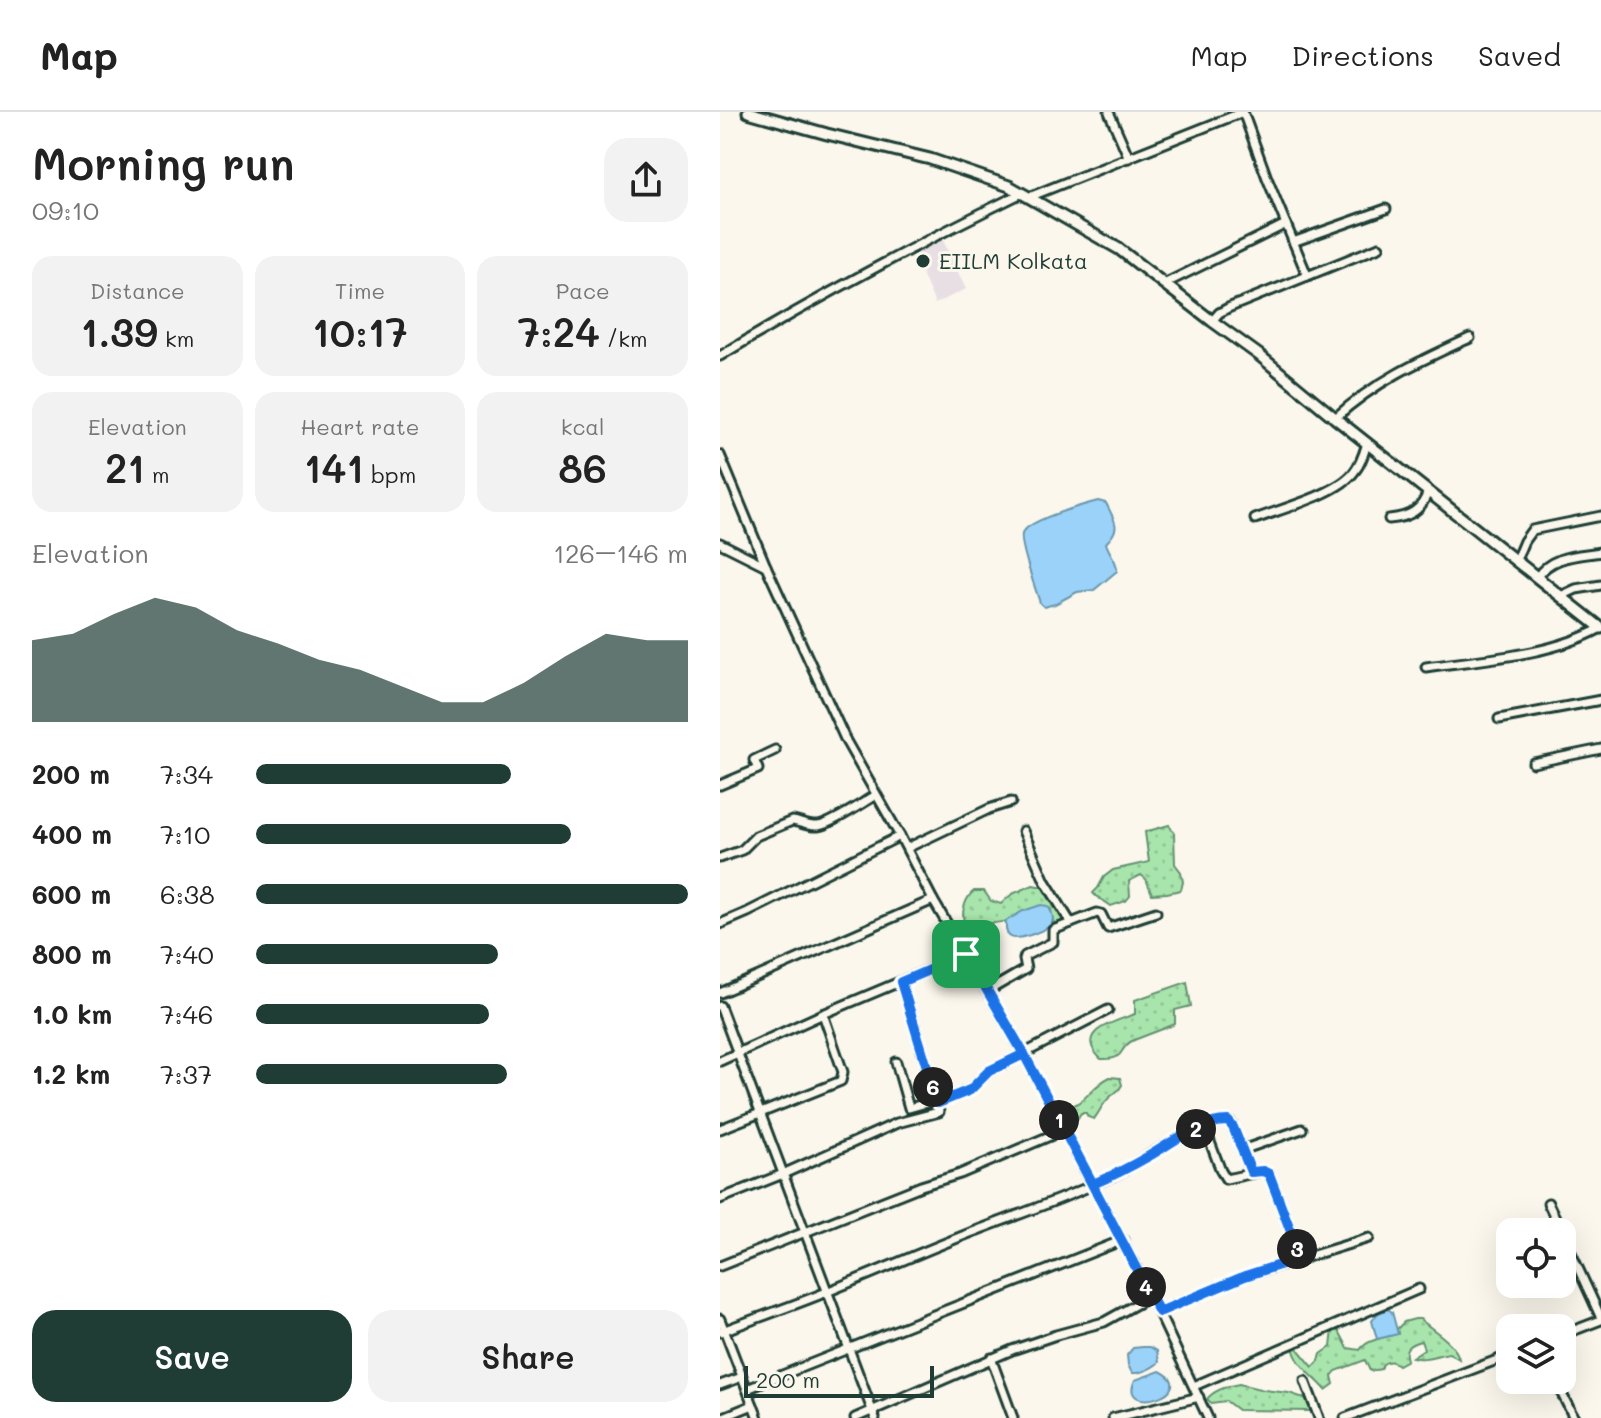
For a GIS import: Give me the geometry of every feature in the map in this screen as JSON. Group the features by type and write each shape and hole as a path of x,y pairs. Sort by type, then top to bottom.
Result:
{"street":[{"path":"748,112 930,159 1009,186 1119,249 1259,355 1601,628 1549,648 1426,667"},
{"path":"1109,112 1129,158"},
{"path":"720,356 842,285 966,219 1129,158 1220,116 1243,112 1307,275"},
{"path":"1293,242 1386,209"},
{"path":"1164,284 1286,224"},
{"path":"1212,321 1228,308 1379,247"},
{"path":"1335,418 1374,386 1470,338"},
{"path":"1257,518 1345,481 1361,461 1367,443"},
{"path":"720,455 766,566 846,741 933,900 1024,1054 1123,1240 1208,1418"},
{"path":"1389,519 1417,511 1428,491"},
{"path":"1516,560 1532,530 1601,516"},
{"path":"720,543 766,566"},
{"path":"1537,577 1554,561 1601,552"},
{"path":"1561,596 1583,587 1601,585"},
{"path":"1499,719 1601,700"},
{"path":"1533,763 1601,749"},
{"path":"720,785 758,769 754,760 775,750"},
{"path":"720,858 742,850 756,836 792,821 811,826 823,825 876,795"},
{"path":"907,848 989,809 1011,802"},
{"path":"1023,831 1045,881 1071,923"},
{"path":"720,924 900,836"},
{"path":"720,993 933,900"},
{"path":"988,991 1024,970 1025,956 1052,943 1055,938 1052,931 1099,913 1108,928 1156,912"},
{"path":"720,1061 966,954"},
{"path":"720,1199 897,1123 938,1113 938,1102 901,982"},
{"path":"720,1006 874,1414"},
{"path":"896,1062 909,1108 938,1102 970,1090 989,1071 1108,1010"},
{"path":"720,1129 841,1081 843,1072 823,1014"},
{"path":"722,1331 827,1292 1093,1184 1204,1126 1228,1121 1251,1172"},
{"path":"1204,1126 1226,1179 1251,1172 1269,1174 1301,1258"},
{"path":"1242,1150 1302,1129"},
{"path":"720,1266 921,1186 960,1174 1064,1130"},
{"path":"1548,1203 1555,1218"},
{"path":"1159,1312 1245,1276 1369,1238"},
{"path":"747,1389 1123,1240"},
{"path":"1576,1263 1601,1319 1576,1329"},
{"path":"1194,1386 1419,1289"},
{"path":"855,1418 874,1414 991,1358 1104,1322 1151,1296"},
{"path":"720,1319 722,1331 758,1418"},
{"path":"991,1358 1013,1418"},
{"path":"1345,1418 1496,1360"},
{"path":"720,1385 742,1377"},
{"path":"1305,1381 1319,1418"},
{"path":"1562,1394 1574,1418"},
{"path":"1113,1418 1199,1397"},
{"path":"721,1418 753,1405"}],"shaded area":[{"path":"941,236 966,289 935,304 913,252"}],"green space":[{"path":"1169,825 1174,833 1175,864 1183,882 1181,890 1152,894 1141,875 1129,881 1130,896 1126,901 1111,906 1093,893 1113,870 1149,862 1145,832"},
{"path":"1033,885 1057,890 1067,921 1053,922 1051,910 997,923 964,921 965,904 974,891 984,891 991,901 1001,904 1012,894"},
{"path":"1187,982 1191,1006 1175,1010 1175,1024 1132,1041 1115,1058 1101,1059 1093,1049 1091,1041 1100,1029 1135,1014 1135,1000"},
{"path":"1110,1077 1120,1078 1122,1085 1094,1119 1081,1113 1076,1121 1064,1122 1060,1112 1078,1103"},
{"path":"1420,1319 1449,1342 1459,1359 1449,1353 1426,1358 1412,1357 1424,1349 1421,1341 1408,1347 1407,1360 1398,1365 1387,1362 1381,1369 1370,1371 1365,1360 1336,1371 1332,1376 1334,1384 1326,1390 1301,1364 1293,1346 1313,1367 1321,1354 1331,1347 1333,1330 1339,1331 1348,1348 1360,1350 1372,1341 1398,1333 1397,1329 1404,1322"},
{"path":"1239,1384 1289,1393 1307,1399 1312,1407 1309,1411 1238,1410 1226,1401 1211,1403 1207,1399 1217,1391"}],"water":[{"path":"1098,501 1106,503 1114,520 1114,533 1106,543 1117,571 1094,590 1077,592 1044,607 1028,567 1022,534 1044,518"},
{"path":"1041,905 1048,906 1052,913 1050,926 1025,937 1009,936 1006,921"},
{"path":"1388,1309 1392,1312 1398,1334 1377,1339 1372,1321 1378,1313"},
{"path":"1150,1347 1157,1351 1159,1362 1139,1373 1132,1373 1127,1355 1133,1348"},
{"path":"1160,1371 1171,1379 1172,1387 1157,1398 1137,1398 1133,1391 1135,1380"}],"place":[{"name":"EIILM Kolkata","path":"923,261"}],"route":[{"path":"966,954 901,982 938,1103 970,1090 989,1071 1024,1054 1159,1312 1245,1276 1301,1258 1269,1174 1251,1172 1228,1121 1194,1130 1093,1184 1024,1054 966,954"}]}
